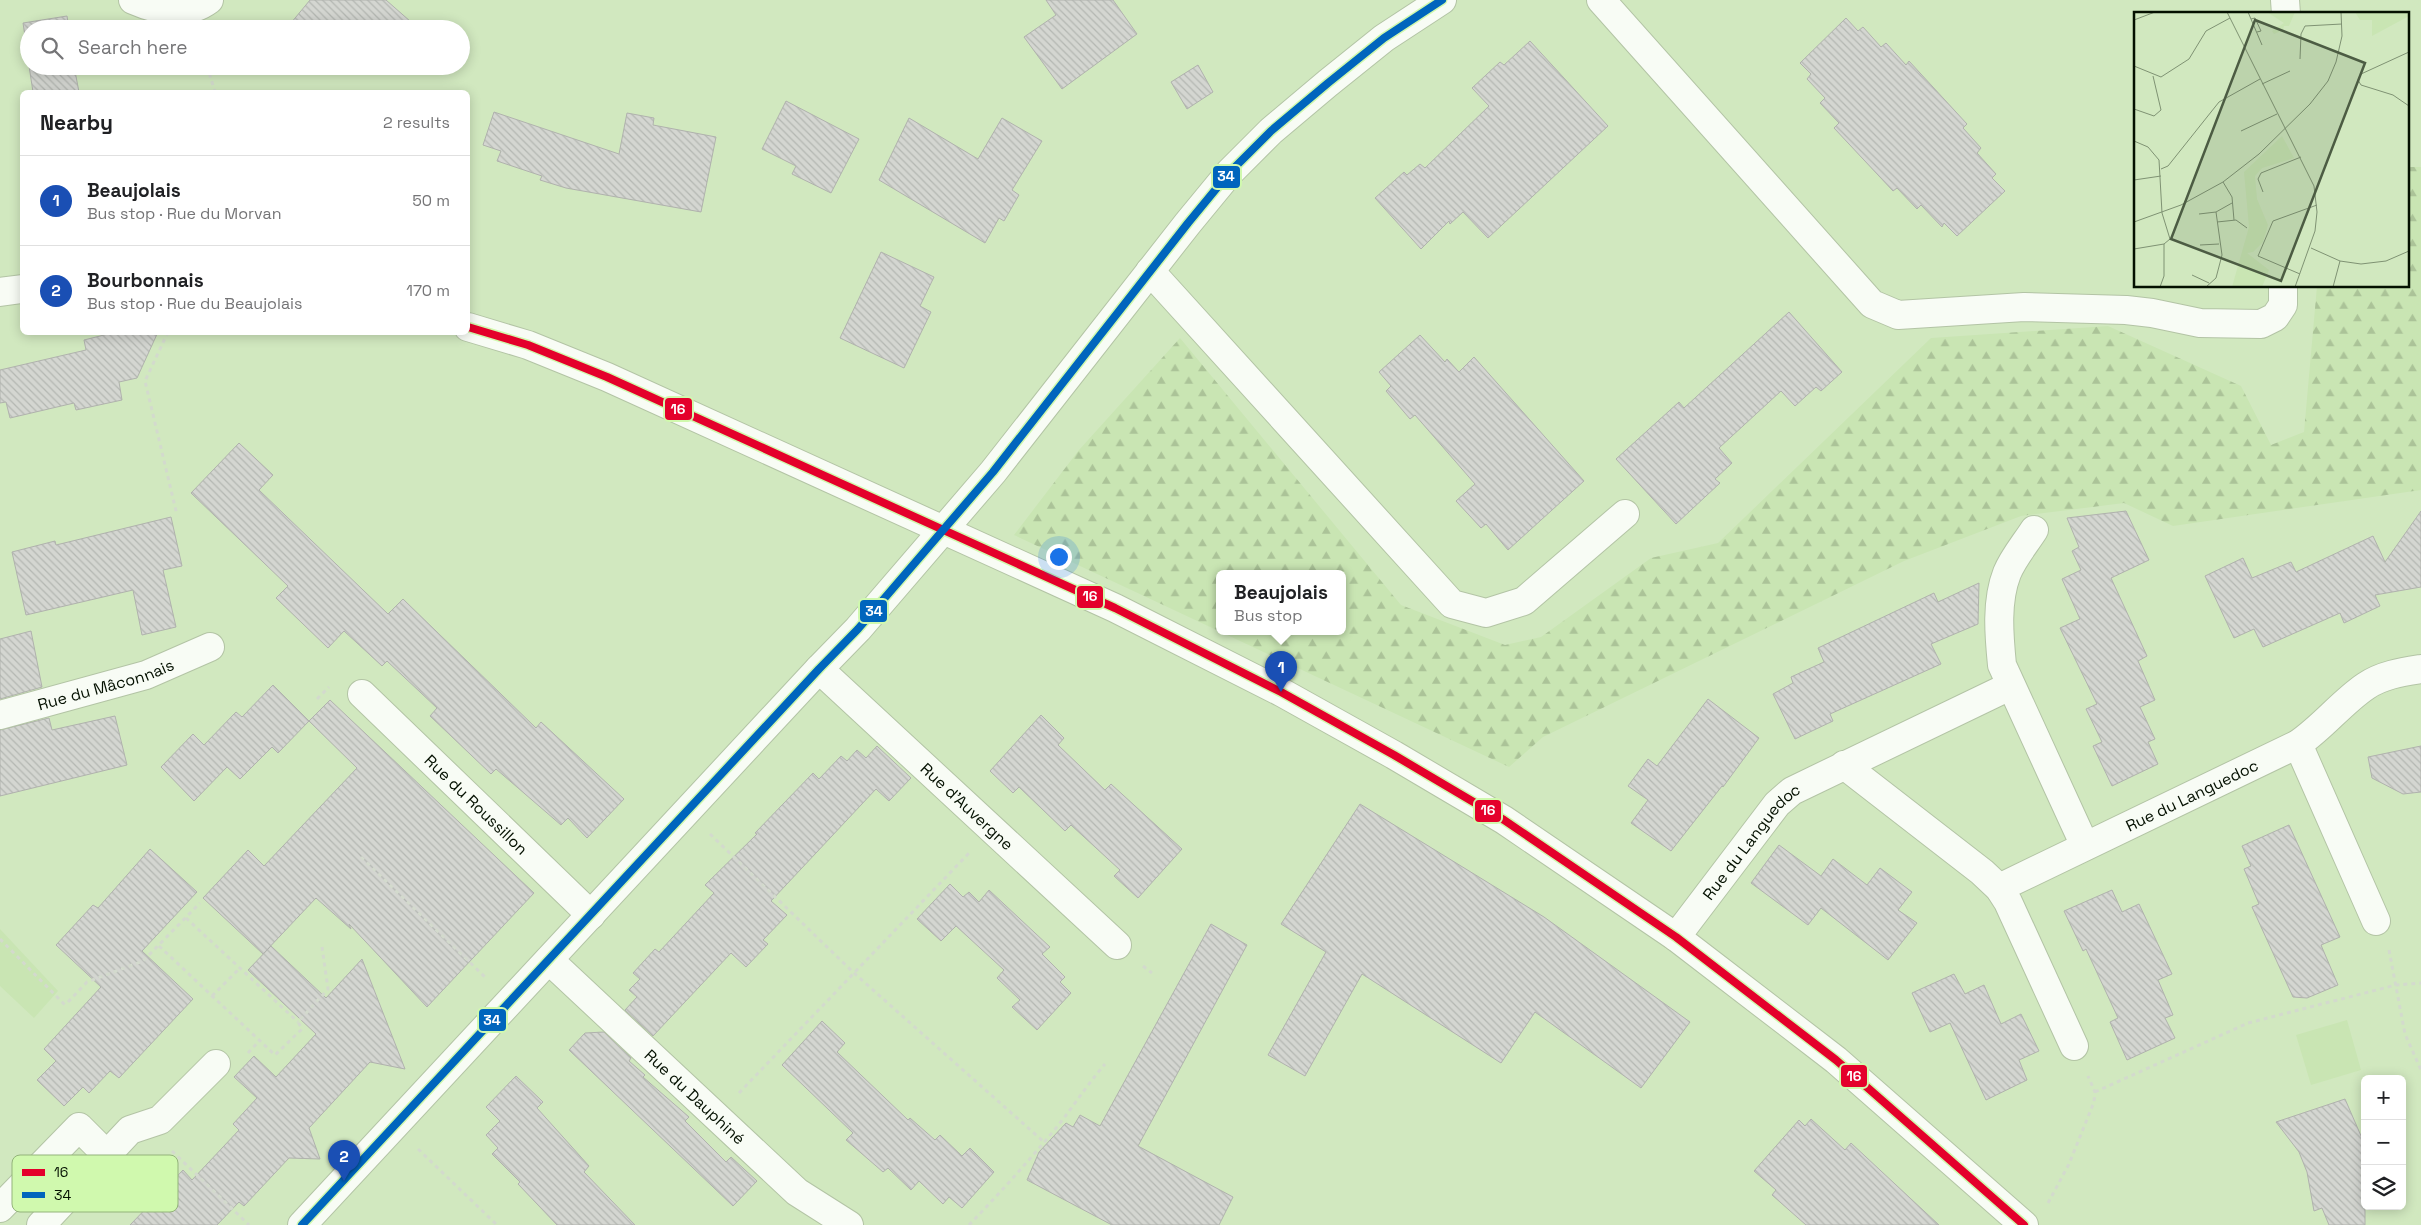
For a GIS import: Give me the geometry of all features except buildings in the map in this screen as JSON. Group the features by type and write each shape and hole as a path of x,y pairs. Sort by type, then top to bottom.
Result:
{"street":[{"path":"133,0 150,8 171,11 200,5"},
{"path":"302,1225 858,629 993,472 1230,172 1271,131 1384,38 1442,0"},
{"path":"1602,0 1872,304 1898,315 2024,307 2126,310 2152,312 2200,323 2261,324 2275,317 2283,305 2283,288"},
{"path":"1150,271 1452,604 1486,613 1524,601 1625,514"},
{"path":"0,292 20,289"},
{"path":"470,328 528,346 607,377 1115,608 1336,722 1504,820 1676,937 1836,1060 2024,1225"},
{"path":"2034,530 2008,571 2001,592 1999,638 2002,665 2085,846"},
{"name":"Rue du Mâconnais","path":"0,715 146,675 210,648"},
{"name":"Rue d'Auvergne","path":"819,669 1116,945"},
{"name":"Rue du Languedoc","path":"1999,888 2298,744 2316,732 2366,686 2393,673 2421,669"},
{"name":"Rue du Languedoc","path":"1676,937 1777,804 1792,791 2010,686"},
{"name":"Rue du Roussillon","path":"362,694 591,915"},
{"path":"2298,744 2376,921"},
{"path":"1844,765 1982,872 1999,888 2008,902 2074,1046"},
{"name":"Rue du Dauphiné","path":"549,960 797,1192 849,1225"},
{"path":"52,1155 79,1127 107,1155 130,1130 160,1120 216,1064"},
{"path":"0,1208 12,1196"},
{"path":"41,1225 53,1212"}],"path":[{"path":"210,75 214,90"},
{"path":"167,335 145,381 178,514"},
{"path":"686,812 854,973 1044,1142"},
{"path":"716,1117 992,829"},
{"path":"361,858 510,1002"},
{"path":"0,939 66,1004 87,982 143,962 200,903"},
{"path":"159,946 275,1055 302,1029 298,1022 186,918"},
{"path":"2376,921 2386,935 2405,1034 2421,1070"},
{"path":"298,1022 328,989 322,947"},
{"path":"212,996 240,968"},
{"path":"2095,1092 2248,1023 2396,985 2421,983"},
{"path":"250,1050 260,1041"},
{"path":"2045,1206 2051,1200 2069,1164 2094,1102 2095,1092 2074,1046"},
{"path":"969,1225 1016,1176 1104,1064"},
{"path":"145,1125 176,1155"},
{"path":"394,1126 497,1225"},
{"path":"178,1157 249,1225"}],"green space":[{"path":"2408,167 2421,167 2421,490 2173,526 2124,503 2021,516 1904,561 1543,737 1509,767 1227,635 1346,635 1346,570 1216,570 1216,630 1014,535 1079,450 1180,338 1401,605 1505,645 1541,637 1651,558 1718,543 1931,338 2108,326 2241,386 2271,445 2304,432 2317,288 2408,288"},
{"path":"0,929 58,991 34,1018 0,986"},
{"path":"2347,1020 2361,1070 2311,1085 2296,1035"}],"transit line":[{"name":"34","path":"302,1225 858,629 993,472 1230,172 1271,131 1328,83 1384,38 1442,0"},
{"name":"16","path":"470,328 528,345 607,377 1115,608 1281,692 1394,755 1504,820 1676,937 1836,1060 2024,1225"}],"place":[{"name":"Beaujolais","path":"1281,692"},
{"name":"Bourbonnais","path":"344,1181"}]}
